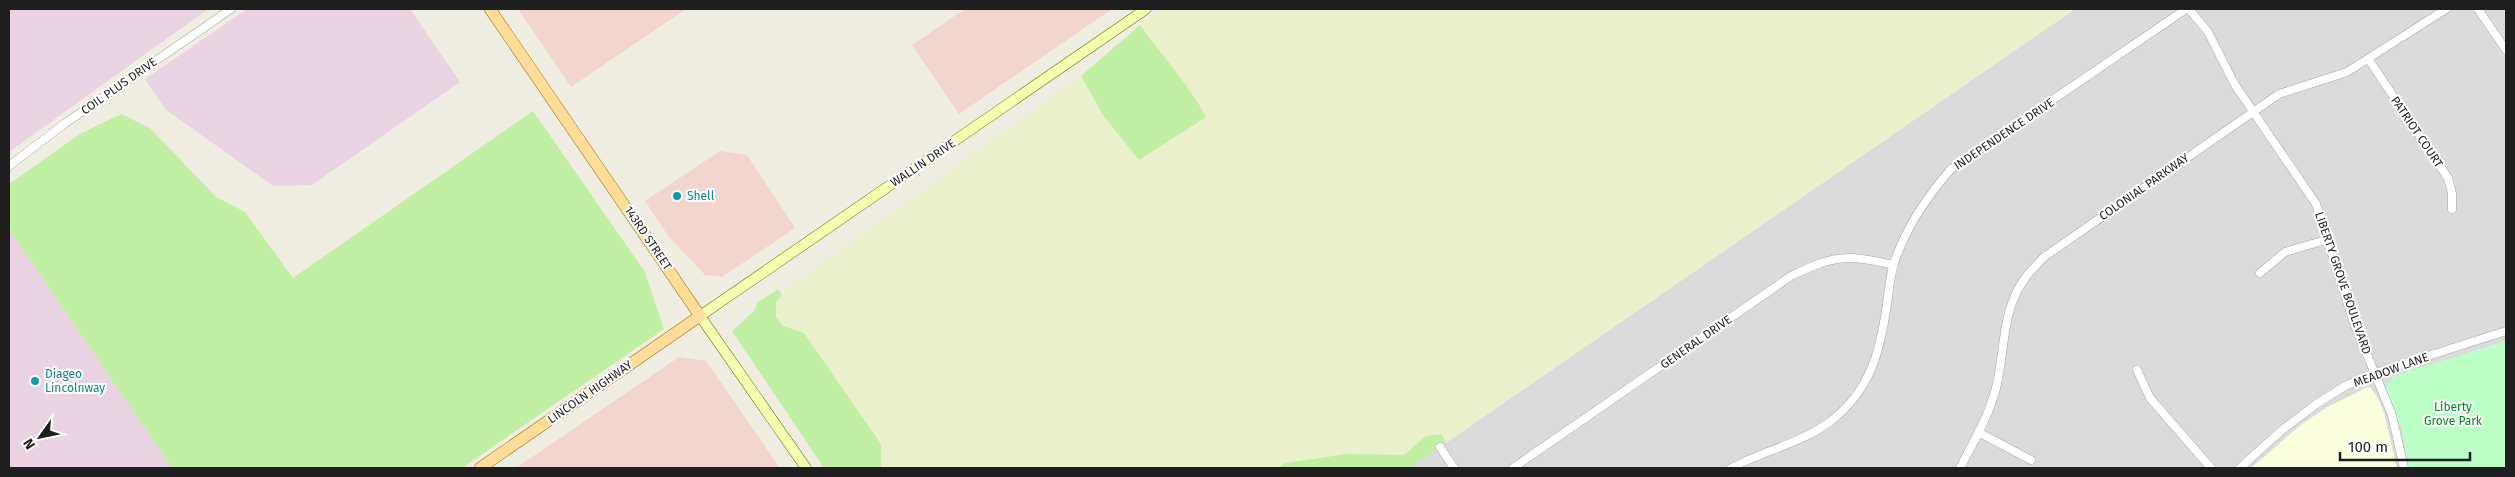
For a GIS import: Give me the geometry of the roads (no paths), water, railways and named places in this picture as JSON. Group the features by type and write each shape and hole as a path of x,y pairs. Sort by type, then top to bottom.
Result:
{"main road":[{"name":"143RD STREET","path":"490,9 806,468"},
{"name":"WALLIN DRIVE","path":"700,316 1146,9"},
{"name":"LINCOLN HIGHWAY","path":"480,468 700,316"}],"street":[{"name":"COIL PLUS DRIVE","path":"9,166 64,124 231,9"},
{"name":"LIBERTY GROVE BOULEVARD","path":"2188,9 2208,32 2235,85 2316,204 2329,239 2348,307 2392,415 2404,468"},
{"name":"INDEPENDENCE DRIVE","path":"1731,468 1802,438 1830,421 1854,400 1871,372 1881,344 1894,265 1909,225 1928,196 1951,170 2188,9"},
{"name":"COLONIAL PARKWAY","path":"1960,468 1978,432 1996,385 2007,319 2014,297 2026,277 2044,257 2279,94 2328,80 2369,60 2446,9"},
{"path":"2478,9 2506,50"},
{"name":"PATRIOT COURT","path":"2369,60 2448,178 2452,193 2452,210"},
{"path":"2260,273 2285,252 2329,239"},
{"name":"GENERAL DRIVE","path":"1513,468 1791,276 1819,263 1843,257 1866,259 1894,265"},
{"name":"MEADOW LANE","path":"2240,468 2282,430 2315,405 2345,386 2375,373 2506,331"},
{"path":"2137,370 2150,398 2211,468"},
{"path":"1978,432 2031,460"},
{"path":"1440,447 1454,468"}],"place":[{"name":"Shell","path":"677,196"},
{"name":"Diageo Lincolnway","path":"35,381"}],"park label":[{"name":"Liberty Grove Park","path":"2453,414"}]}
